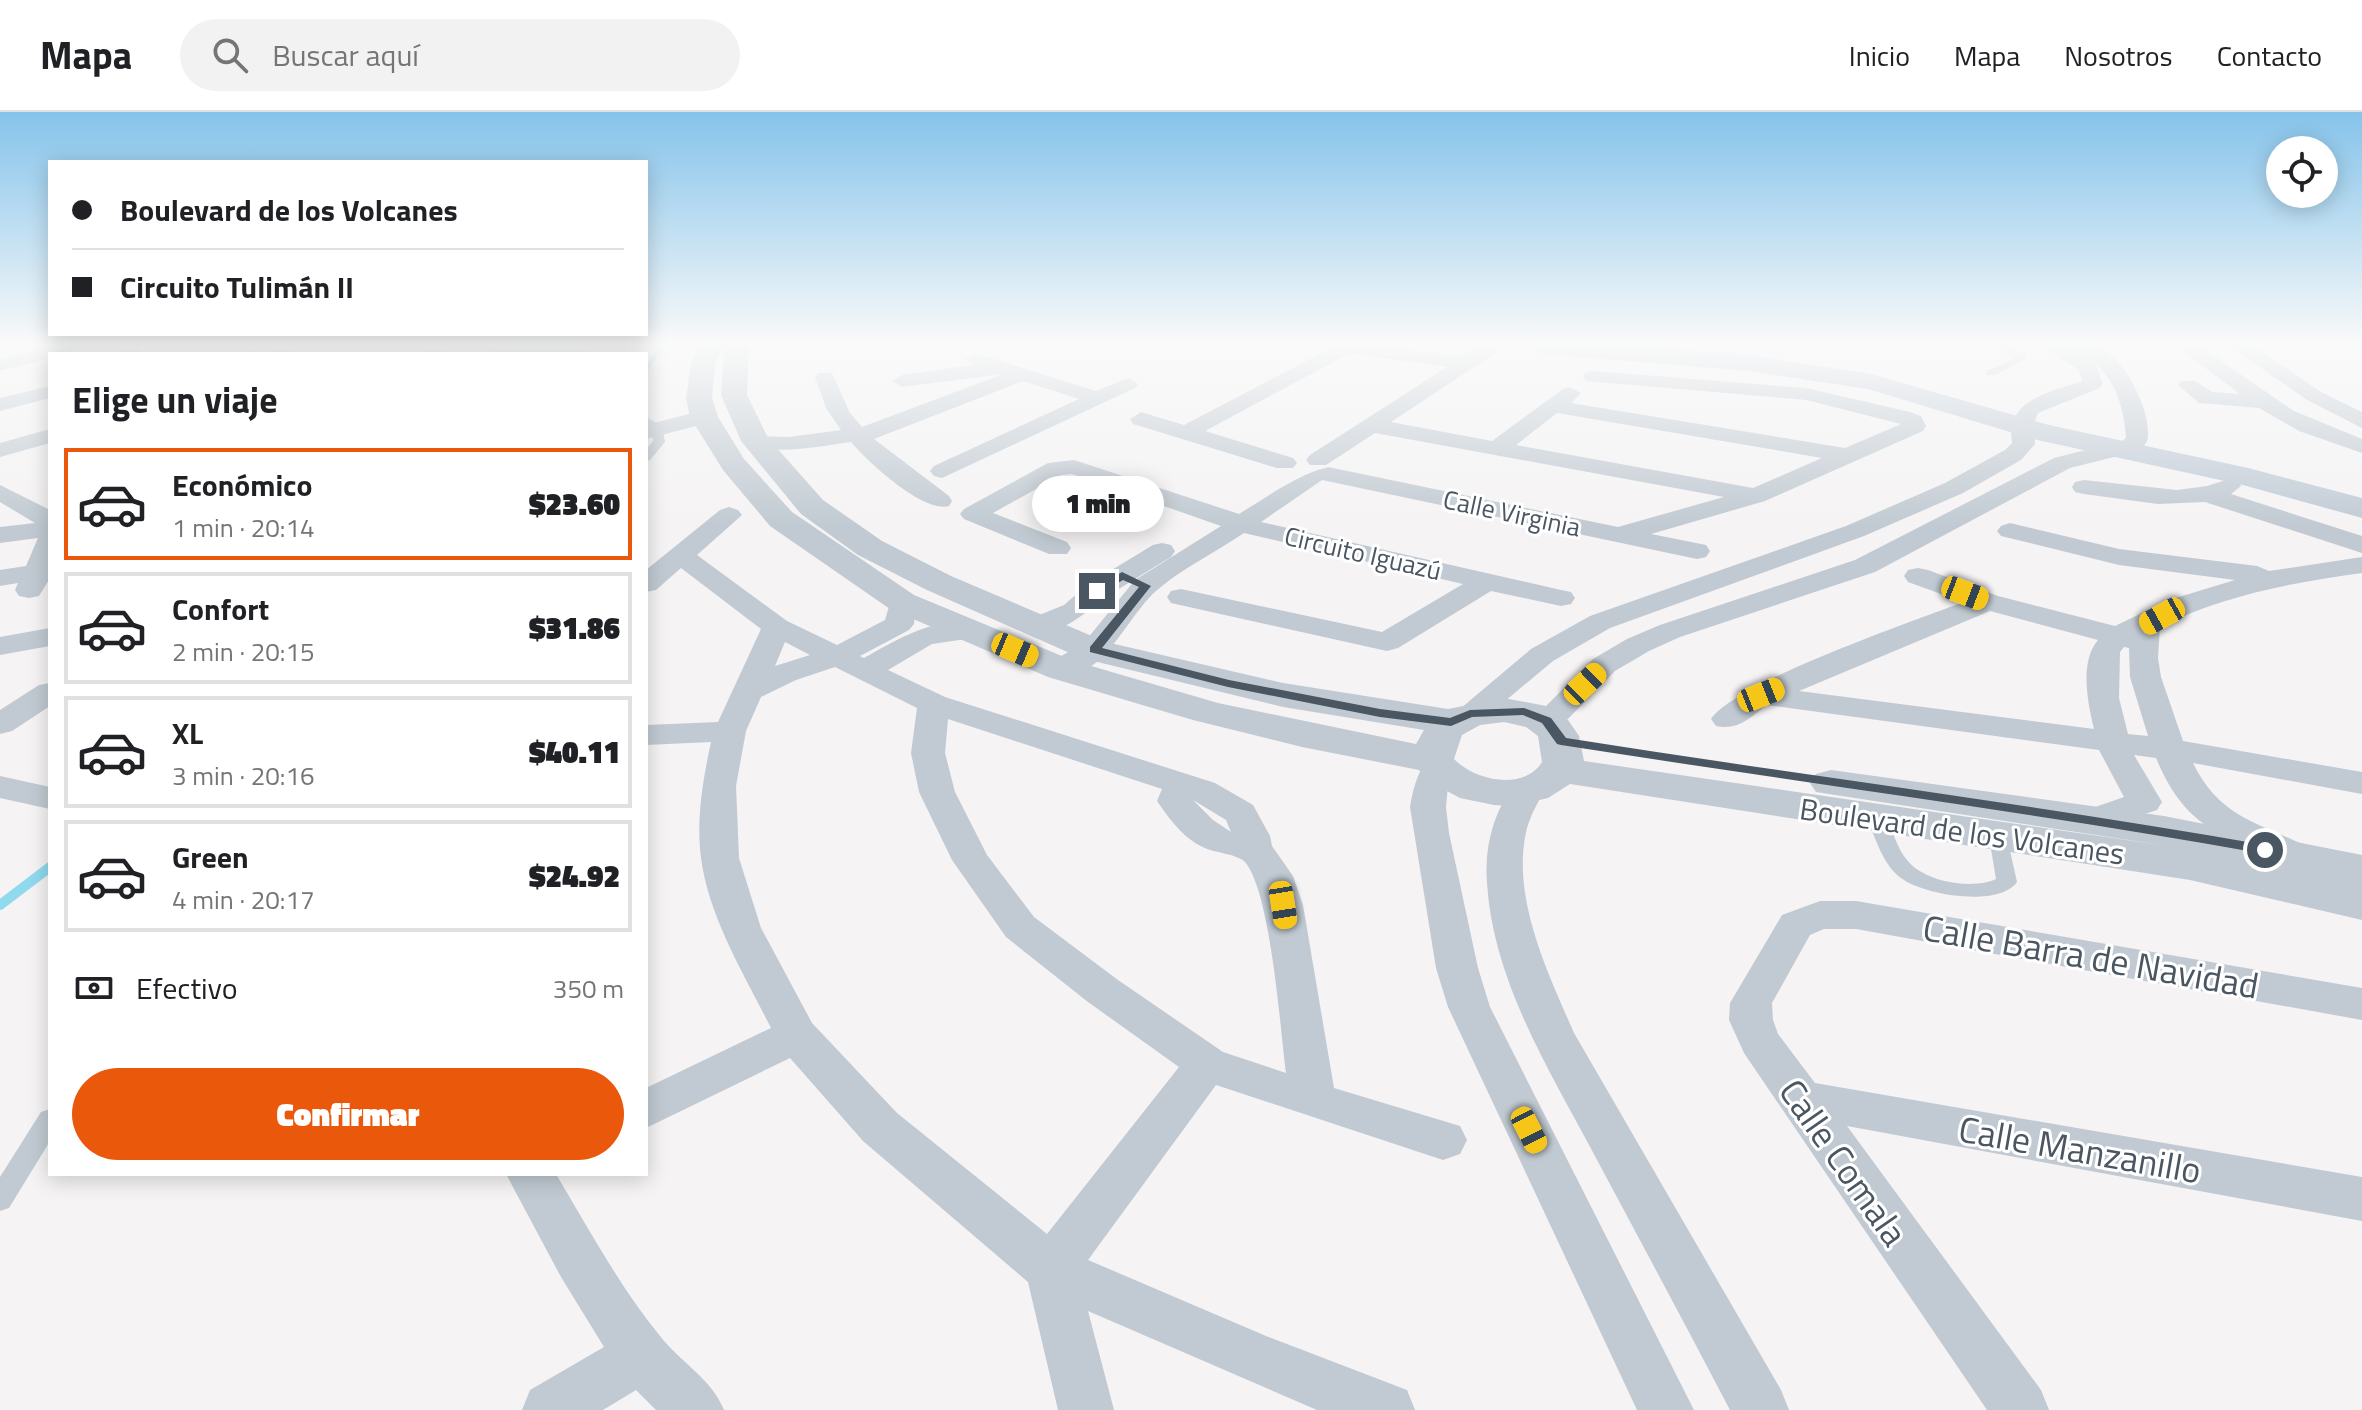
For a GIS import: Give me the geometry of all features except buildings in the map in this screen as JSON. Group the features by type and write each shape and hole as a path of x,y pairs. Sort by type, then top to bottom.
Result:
{"main road":[{"path":"1957,407 2020,426 2128,440 2362,495"},
{"path":"2049,407 2128,440 2362,508"}],"street":[{"path":"739,407 755,441 787,456 890,429 944,407"},
{"path":"837,407 854,436 888,467 940,501"},
{"path":"942,471 1079,407"},
{"path":"1187,432 1235,407"},
{"path":"1052,620 1134,581 1227,520 1319,471 1370,425 1399,407"},
{"path":"1497,448 1552,407"},
{"path":"1556,407 1850,456"},
{"path":"1618,535 1756,496 1915,426 1913,421 1902,417 1861,407"},
{"path":"1666,1410 1469,1007 1457,968 1431,833 1428,807 1436,764 1435,742 1542,655 1600,622 1855,531 1954,488 2020,450 2024,444 2020,426 2024,415 2036,407"},
{"path":"1761,1410 1554,1037 1526,971 1508,893 1504,860 1508,831 1549,755 1604,665 1670,631 1865,566 2062,463 2128,440 2123,407"},
{"path":"2276,407 2313,429 2362,446"},
{"path":"2334,407 2362,421"},
{"path":"649,424 702,408 733,464 781,519 909,621 970,631 1061,669 1313,719 1436,764 1448,778 1477,790 1508,793 1549,755"},
{"path":"1141,419 1187,432 1284,468"},
{"path":"1370,425 1756,496"},
{"path":"0,450 48,437"},
{"path":"787,456 812,507 870,548 1103,640 1218,698"},
{"path":"1227,520 1284,468 1303,458 1319,471"},
{"name":"Circuito Iguazú","path":"1058,548 973,514 1065,466 1227,520 1561,598"},
{"name":"Calle Virginia","path":"1319,471 1697,551"},
{"path":"2207,494 2234,483"},
{"path":"2084,487 2136,494 2207,494 2362,545"},
{"path":"0,492 38,512 48,524"},
{"path":"648,582 729,515"},
{"path":"0,535 48,527"},
{"path":"2010,531 2056,544 2184,567 2283,576"},
{"path":"42,580 48,550"},
{"path":"679,554 777,627 934,704 1181,786 1175,801 1207,835 1228,846 1254,848 1274,876 1283,905 1313,1101"},
{"path":"2144,802 2113,742 2103,698 2105,650 2136,635 2179,606 2223,591 2283,576 2362,565"},
{"path":"2184,567 2223,591"},
{"path":"1918,576 1988,602 2136,635"},
{"path":"0,578 42,580"},
{"path":"0,594 42,580"},
{"path":"1061,669 1103,640 1134,581"},
{"name":"Circuito Iguazú","path":"1181,597 1387,642 1488,581"},
{"path":"1727,719 1761,695 1988,602"},
{"path":"648,734 739,711 785,673 838,656 909,621"},
{"path":"867,669 909,621"},
{"path":"777,627 739,711 719,786 720,858 741,928 796,1035 880,1127 1051,1269 1257,1359 1387,1410"},
{"path":"2136,635 2152,707 2170,749 2205,811"},
{"path":"0,646 48,637"},
{"path":"0,724 48,693"},
{"path":"1761,695 2170,749 2362,783"},
{"path":"934,704 928,753 937,792 971,860 1020,927 1103,991 1207,1064 1313,1101 1443,1140"},
{"path":"1313,719 1461,718 1524,711 1549,755"},
{"name":"Boulevard de los Volcanes","path":"1549,755 1802,794 2097,819 2293,855 2362,871"},
{"path":"0,787 48,798"},
{"name":"Boulevard de los Volcanes","path":"1802,794 1877,819 2190,865 2362,903"},
{"path":"2097,819 2144,802 2205,811 2293,855"},
{"name":"Calle Barra de Navidad","path":"1820,915 1856,915 2362,1004"},
{"name":"Calle Comala","path":"1820,915 1796,925 1751,1003 1751,1020 1759,1041 2021,1410"},
{"path":"648,1108 796,1035"},
{"path":"1051,1269 1207,1064"},
{"name":"Calle Manzanillo","path":"1798,1099 2362,1199"},
{"path":"531,1176 579,1260 641,1356 696,1410"},
{"path":"1051,1269 1086,1410"},
{"path":"550,1410 641,1356"}],"lane":[{"path":"648,455 659,442 649,424"},
{"path":"0,1200 48,1122"}],"waterway":[{"path":"0,905 48,869"}],"route":[{"path":"1097,591 1122,576 1145,586 1094,650 1228,684 1380,713 1451,722 1470,714 1524,711 1547,721 1561,742 2097,819 2265,850"}]}
